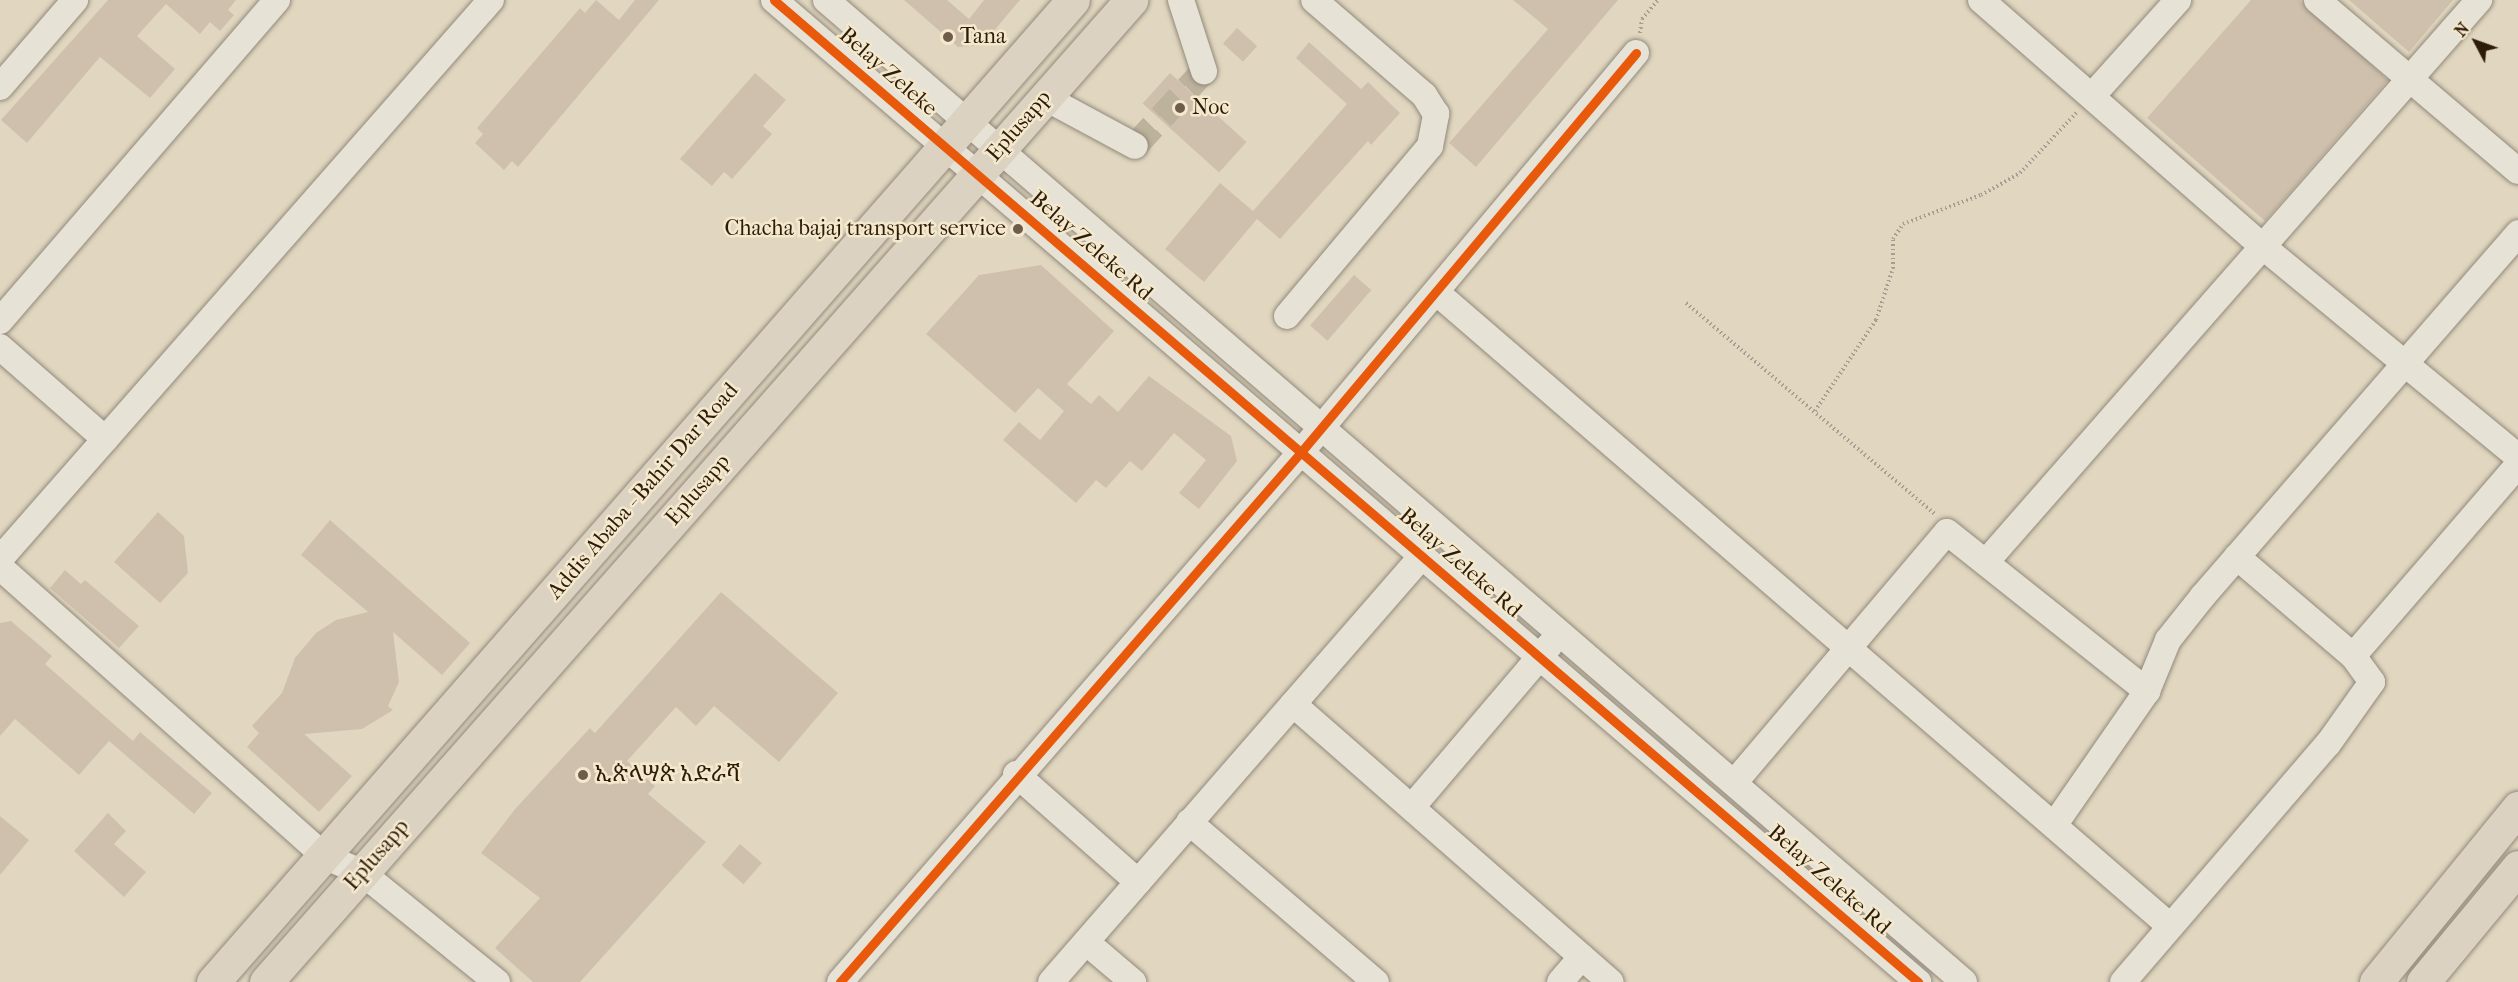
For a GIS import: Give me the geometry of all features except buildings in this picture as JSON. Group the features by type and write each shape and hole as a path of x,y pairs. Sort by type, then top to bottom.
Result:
{"main road":[{"name":"Addis Ababa - Bahir Dar Road","path":"213,982 1073,0"},
{"name":"Eplusapp","path":"266,982 1131,0"},
{"path":"2376,982 2518,808"},
{"path":"2423,982 2518,867"}],"street":[{"path":"1,83 75,0"},
{"path":"0,321 277,0"},
{"name":"Belay Zeleke","path":"774,0 977,173"},
{"name":"Belay Zeleke","path":"826,0 1000,147"},
{"path":"1181,0 1204,71"},
{"path":"1287,316 1430,146 1436,114 1424,95 1314,0"},
{"path":"1981,0 2261,245 2518,457"},
{"path":"2092,96 2178,0"},
{"path":"2317,0 2518,171"},
{"path":"1986,562 2261,245 2479,0"},
{"path":"0,559 484,2"},
{"path":"840,982 1016,774 1300,452 1636,53"},
{"path":"1044,97 1135,146"},
{"name":"Belay Zeleke Rd","path":"1000,147 1964,982"},
{"name":"Belay Zeleke Rd","path":"977,173 1540,657 1890,974 1918,982"},
{"path":"2055,825 2147,692 2168,640 2237,557 2518,233"},
{"path":"1436,292 2170,926"},
{"path":"0,348 105,439"},
{"path":"2353,656 2518,465"},
{"path":"1734,783 1846,647 1947,532 2147,692"},
{"path":"1052,982 1422,556"},
{"path":"2123,982 2362,701 2372,682 2353,656 2237,557"},
{"path":"0,567 324,856 361,872 497,982"},
{"path":"1412,807 1560,633"},
{"path":"1293,704 1611,982"},
{"path":"1016,774 1138,882"},
{"path":"1189,822 1376,982"},
{"path":"1086,942 1132,982"},
{"path":"1890,974 1918,942"},
{"path":"1560,982 1582,957"}],"path":[{"path":"1636,53 1642,19 1658,0"},
{"path":"1815,411 1876,320 1893,268 1893,239 1903,224 1981,195 2020,172 2092,96"},
{"path":"1686,303 1927,503 1947,532"}],"tunnel":[{"path":"1135,146 1204,71"}],"cycle path":[{"path":"774,0 1918,982"},
{"path":"840,982 1301,452 1636,53"}],"place":[{"name":"Tana","path":"948,37"},
{"name":"Noc","path":"1180,108"},
{"name":"Chacha bajaj transport service","path":"1018,229"},
{"name":"ኢጵላሣጵ አድራሻ","path":"583,775"}]}
